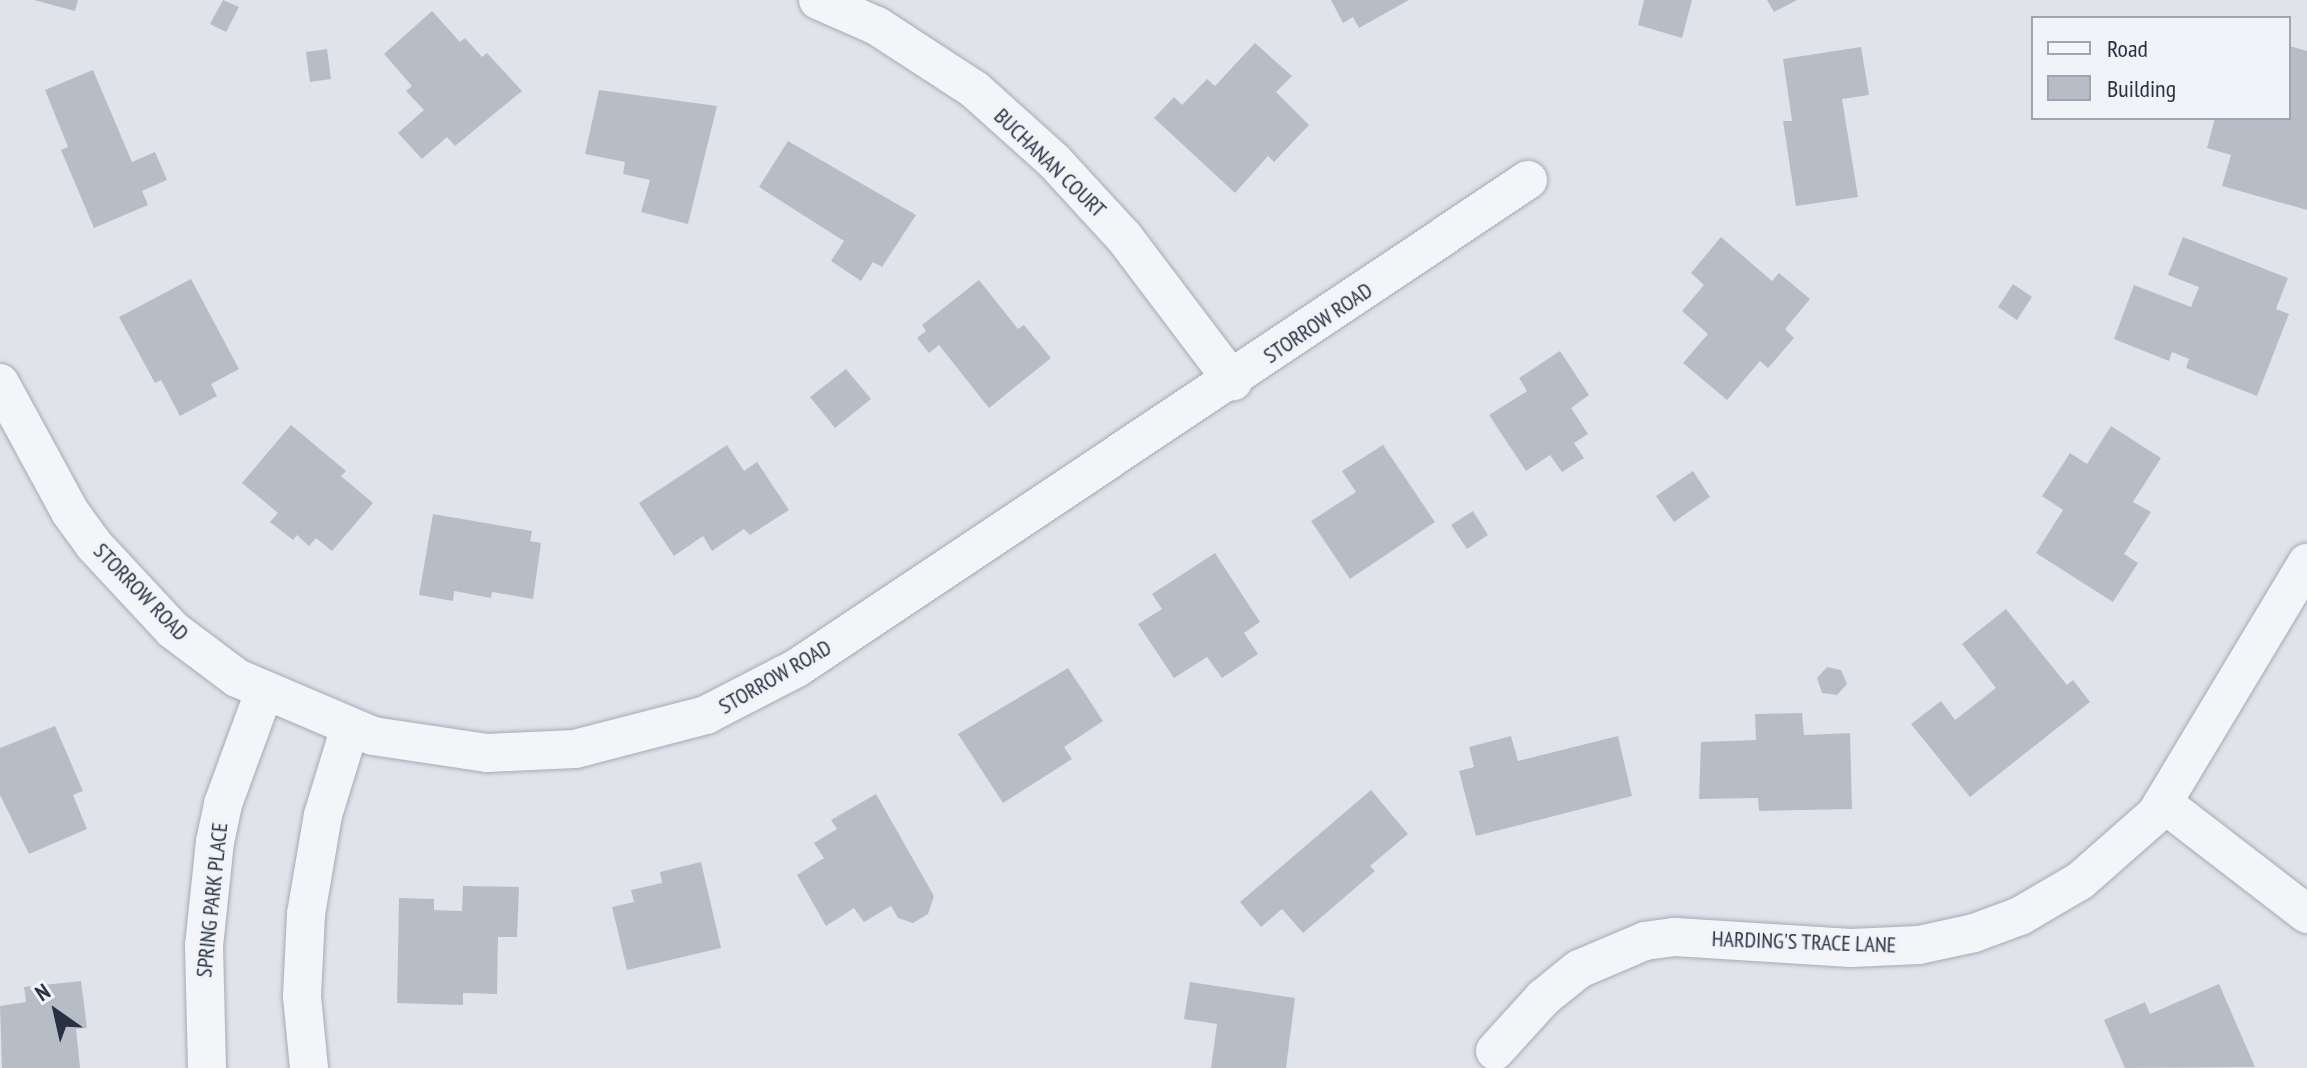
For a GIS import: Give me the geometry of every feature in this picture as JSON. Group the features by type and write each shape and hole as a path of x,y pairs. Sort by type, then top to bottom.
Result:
{"street":[{"name":"BUCHANAN COURT","path":"818,0 877,26 975,90 1054,161 1124,237 1233,381"},
{"name":"STORROW ROAD","path":"0,383 70,512 94,545 173,630 264,692 350,727 420,745 543,753 657,732 706,715 797,668 1233,381 1528,180"},
{"name":"HARDING'S TRACE LANE","path":"1495,1051 1543,998 1579,969 1645,941 1675,937 1851,948 1919,945 1985,929 2020,916 2080,881 2131,841 2163,803 2307,563"},
{"name":"SPRING PARK PLACE","path":"207,1068 204,946 215,842 223,804 264,692"},
{"path":"309,1068 302,996 311,873 350,727"},
{"path":"2163,803 2307,914"}],"building":[{"path":"34,0 78,0 75,11"},
{"path":"223,0 239,7 226,32 210,24"},
{"path":"1331,0 1409,0 1359,28 1353,17 1343,23"},
{"path":"1644,0 1692,0 1682,38 1638,25"},
{"path":"1767,0 1797,0 1774,12"},
{"path":"432,11 460,42 465,38 482,57 487,53 522,91 455,146 447,137 422,159 398,133 424,110 406,91 412,86 384,54"},
{"path":"1255,43 1292,76 1276,92 1309,125 1274,162 1268,156 1235,193 1154,118 1174,97 1182,105 1207,79 1215,86"},
{"path":"1861,47 1869,95 1842,99 1858,197 1796,206 1783,121 1792,121 1783,59"},
{"path":"2291,47 2307,51 2307,210 2222,186 2231,155 2207,148 2214,120 2291,120"},
{"path":"327,49 331,79 310,82 306,52"},
{"path":"93,70 132,162 155,152 167,180 142,191 148,205 94,228 61,150 68,147 45,90"},
{"path":"599,90 717,106 688,224 641,212 650,180 623,174 625,162 585,154"},
{"path":"788,141 916,215 882,267 873,262 861,281 831,261 844,241 759,187"},
{"path":"1721,237 1772,281 1779,273 1810,299 1785,329 1794,338 1768,368 1760,361 1727,400 1683,363 1708,334 1682,311 1704,285 1691,273"},
{"path":"2183,237 2288,278 2276,309 2289,314 2257,396 2186,368 2189,359 2172,352 2169,361 2114,339 2134,285 2191,307 2199,287 2168,275"},
{"path":"191,279 239,369 211,384 217,396 180,416 161,380 155,383 119,317"},
{"path":"979,280 1018,329 1024,325 1051,358 989,408 939,345 929,353 917,338 926,331 922,325"},
{"path":"2013,284 2032,297 2017,320 1998,307"},
{"path":"1560,351 1589,395 1571,408 1588,434 1574,443 1584,458 1562,472 1550,455 1526,471 1489,415 1527,391 1519,378"},
{"path":"846,369 871,399 835,428 810,397"},
{"path":"291,425 346,471 341,476 373,503 332,551 316,538 309,546 297,535 293,540 270,522 278,513 242,483"},
{"path":"2111,426 2161,458 2133,502 2151,512 2124,554 2138,563 2113,602 2036,553 2063,510 2042,496 2070,453 2087,464"},
{"path":"727,445 744,471 757,462 789,510 750,535 744,529 712,551 703,536 674,556 639,503"},
{"path":"1383,445 1435,522 1350,579 1311,521 1356,492 1342,471"},
{"path":"1693,471 1710,497 1674,522 1656,496"},
{"path":"1473,511 1488,535 1467,549 1451,525"},
{"path":"433,514 532,531 530,541 541,543 533,599 492,592 491,598 454,591 453,601 419,595"},
{"path":"1215,553 1260,622 1244,633 1258,654 1222,678 1207,657 1174,678 1138,624 1162,609 1152,594"},
{"path":"2006,609 2067,685 2073,680 2090,702 1970,797 1911,724 1941,701 1955,720 1996,688 1962,644"},
{"path":"1827,667 1841,670 1847,684 1837,695 1822,693 1817,678"},
{"path":"1068,668 1103,721 1064,747 1072,759 1003,803 958,734"},
{"path":"1802,713 1804,735 1850,733 1852,809 1759,811 1758,798 1699,799 1701,742 1756,740 1755,714"},
{"path":"55,726 83,791 73,795 87,829 29,854 0,795 0,748"},
{"path":"1511,736 1518,761 1618,736 1632,796 1476,836 1459,771 1474,767 1469,747"},
{"path":"1371,790 1408,834 1370,866 1375,871 1303,933 1282,909 1261,927 1240,902"},
{"path":"876,794 934,896 928,914 913,923 898,918 891,906 864,922 854,908 826,926 797,875 824,858 814,843 837,829 831,820"},
{"path":"701,862 721,948 627,970 612,907 634,902 631,890 662,883 660,872"},
{"path":"463,886 519,887 517,937 498,937 497,994 463,993 463,1005 397,1003 399,898 434,899 434,910 462,911"},
{"path":"81,981 87,1028 76,1029 80,1068 2,1068 0,1006 26,1002 24,987"},
{"path":"1190,982 1295,998 1286,1068 1211,1068 1217,1024 1184,1019"},
{"path":"2219,984 2255,1067 2125,1068 2104,1020 2145,1002 2150,1014"}]}
